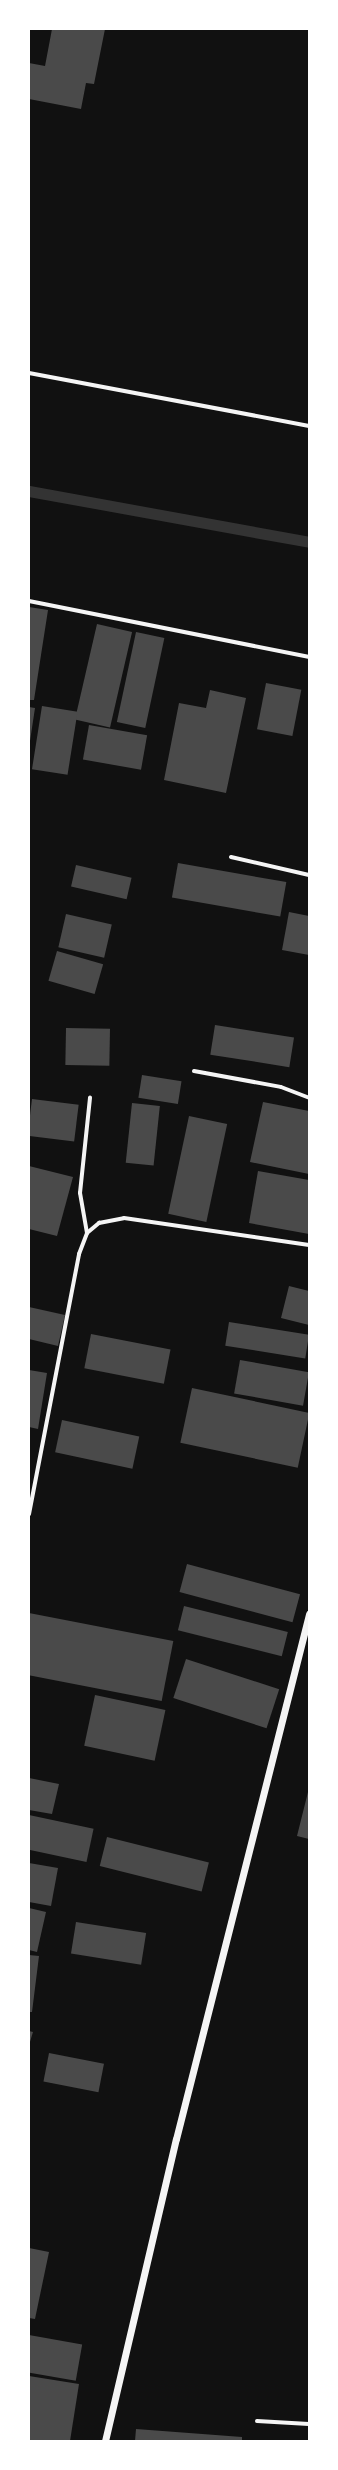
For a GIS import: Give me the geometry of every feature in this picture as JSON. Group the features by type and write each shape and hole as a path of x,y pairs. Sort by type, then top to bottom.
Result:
{"street":[{"path":"29,373 309,426"},
{"path":"29,601 309,657"},
{"path":"231,857 309,875"},
{"path":"194,1071 281,1087 309,1098"},
{"path":"87,1233 80,1193 90,1098"},
{"path":"29,1514 79,1254 87,1233 99,1223 124,1218 309,1245"},
{"path":"105,2441 178,2131 309,1614"},
{"path":"257,2421 309,2424"}],"building":[{"path":"52,29 105,29 94,84 86,83 81,109 29,99 29,63 45,66"},
{"path":"29,607 48,610 34,700 29,700"},
{"path":"97,624 132,632 110,728 75,719"},
{"path":"136,632 164,638 145,728 117,722"},
{"path":"266,683 301,690 292,736 257,729"},
{"path":"210,690 246,698 226,793 164,780 179,703 206,708"},
{"path":"42,706 78,712 68,775 32,769"},
{"path":"29,707 35,708 30,741 29,741"},
{"path":"89,725 147,735 141,770 83,759"},
{"path":"178,863 286,882 280,917 172,897"},
{"path":"76,865 132,878 127,899 71,886"},
{"path":"289,912 309,916 309,955 282,950"},
{"path":"66,914 112,925 104,958 58,947"},
{"path":"57,951 103,964 95,994 48,981"},
{"path":"215,1025 294,1038 289,1067 210,1055"},
{"path":"66,1028 110,1029 109,1066 65,1065"},
{"path":"142,1075 182,1081 178,1104 138,1098"},
{"path":"32,1099 79,1105 74,1141 29,1136"},
{"path":"263,1102 309,1111 309,1174 250,1162"},
{"path":"132,1103 160,1106 154,1166 126,1163"},
{"path":"189,1116 227,1124 206,1222 168,1214"},
{"path":"29,1166 73,1177 57,1236 29,1229"},
{"path":"258,1171 309,1180 309,1234 249,1223"},
{"path":"289,1286 309,1291 309,1325 281,1318"},
{"path":"29,1307 65,1315 58,1346 29,1339"},
{"path":"229,1322 309,1335 305,1358 225,1346"},
{"path":"91,1334 171,1349 164,1384 84,1368"},
{"path":"240,1360 309,1372 303,1406 234,1393"},
{"path":"29,1370 47,1373 38,1429 29,1427"},
{"path":"192,1388 309,1413 298,1468 180,1443"},
{"path":"62,1420 139,1436 132,1469 55,1452"},
{"path":"187,1564 300,1594 293,1622 179,1592"},
{"path":"184,1606 288,1632 282,1656 178,1630"},
{"path":"29,1613 173,1641 162,1701 29,1675"},
{"path":"186,1659 279,1689 267,1728 173,1698"},
{"path":"95,1695 165,1710 155,1761 84,1746"},
{"path":"29,1778 59,1784 52,1814 29,1810"},
{"path":"309,1792 309,1839 297,1836"},
{"path":"29,1815 94,1829 86,1862 29,1850"},
{"path":"107,1837 209,1862 202,1892 100,1866"},
{"path":"29,1863 58,1868 51,1906 29,1902"},
{"path":"29,1908 46,1912 37,1952 29,1950"},
{"path":"76,1922 146,1933 141,1965 71,1954"},
{"path":"29,1955 39,1956 32,2012 29,2012"},
{"path":"29,2031 33,2032 29,2045"},
{"path":"49,2053 104,2064 98,2092 43,2081"},
{"path":"29,2248 49,2252 35,2319 29,2318"},
{"path":"29,2335 82,2344 76,2381 29,2373"},
{"path":"29,2376 79,2384 70,2441 29,2441"},
{"path":"136,2429 242,2437 242,2441 135,2441"}],"waterway":[{"path":"29,491 309,542"}]}
